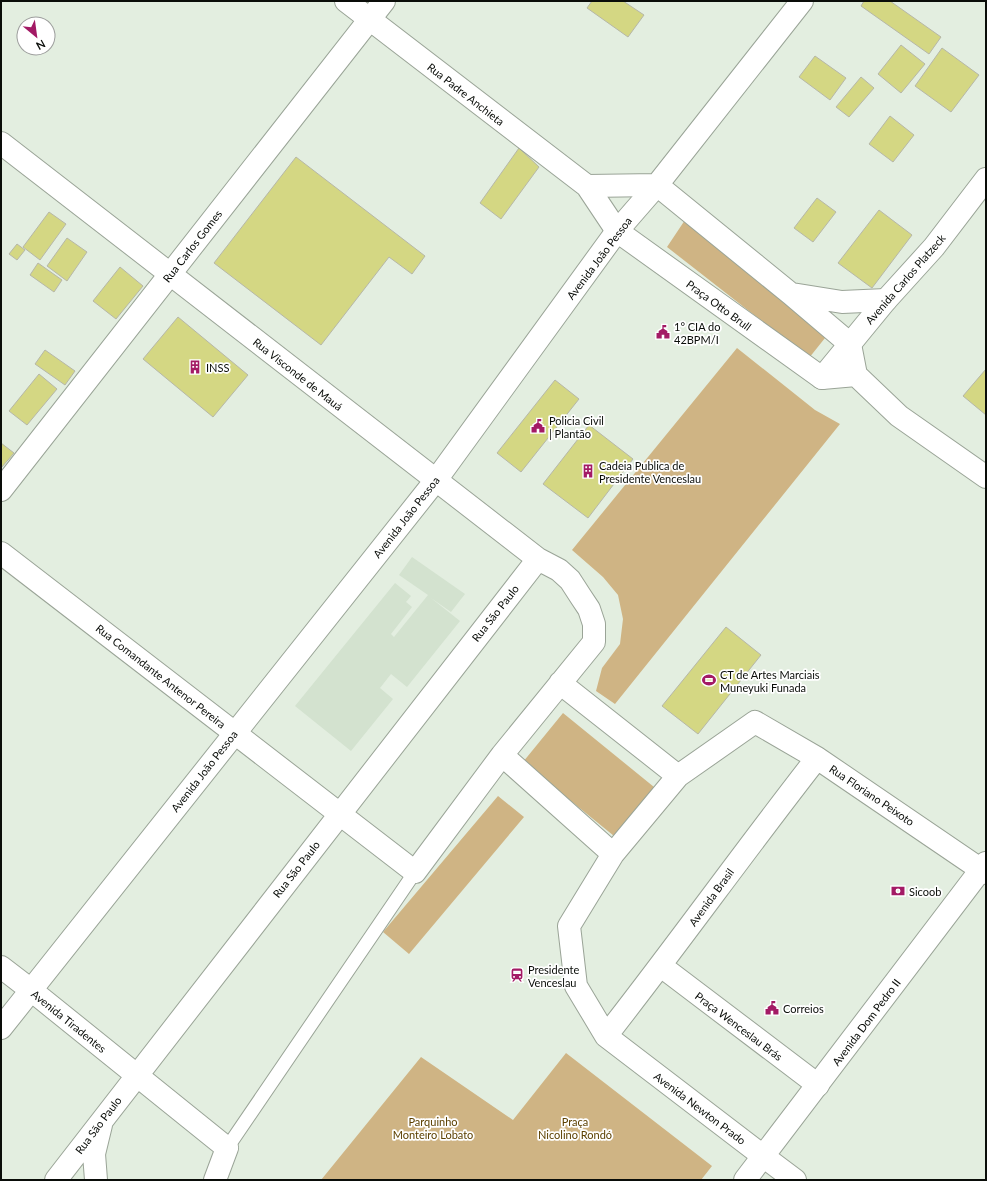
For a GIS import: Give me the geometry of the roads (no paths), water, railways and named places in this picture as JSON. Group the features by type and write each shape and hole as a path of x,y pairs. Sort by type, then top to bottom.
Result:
{"street":[{"name":"Rua Padre Anchieta","path":"346,1 587,186 617,231"},
{"name":"Rua Carlos Gomes","path":"1,490 384,1"},
{"name":"Avenida João Pessoa","path":"5,1015 31,990 436,480 617,231 657,185 802,1"},
{"name":"Rua Visconde de Mauá","path":"1,143 538,559 559,570 570,580 589,609 594,624 594,642 502,755 415,872"},
{"name":"Avenida Carlos Platzeck","path":"822,378 886,300 934,247 986,179"},
{"path":"587,186 657,185 850,344 856,375 908,423 986,477"},
{"name":"Praça Otto Brull","path":"617,231 822,378"},
{"path":"791,294 842,302 886,300"},
{"path":"822,378 856,375"},
{"name":"Rua Comandante Antenor Pereira","path":"1,553 415,872"},
{"name":"Rua São Paulo","path":"56,1180 538,559"},
{"path":"560,682 678,776 613,854 569,926 576,986 606,1036"},
{"name":"Rua Floriano Peixoto","path":"678,776 755,722 817,758 984,868"},
{"path":"502,755 613,854"},
{"name":"Avenida Brasil","path":"606,1036 661,966 755,837 817,758"},
{"name":"Avenida Dom Pedro II","path":"745,1180 984,868"},
{"name":"Praça Wenceslau Brás","path":"661,966 818,1085"},
{"name":"Avenida Tiradentes","path":"1,967 227,1148"},
{"name":"Avenida Newton Prado","path":"606,1036 795,1180"},
{"path":"96,1180 94,1154 103,1118"},
{"path":"215,1180 227,1148"}],"lane":[{"path":"227,1148 415,872"}],"place":[{"name":"1° CIA do 42BPM/I","path":"663,332"},
{"name":"INSS","path":"195,367"},
{"name":"Policia Civil | Plantão","path":"538,426"},
{"name":"Cadeia Publica de Presidente Venceslau","path":"588,471"},
{"name":"CT de Artes Marciais Muneyuki Funada","path":"709,680"},
{"name":"Sicoob","path":"898,891"},
{"name":"Presidente Venceslau","path":"517,975"},
{"name":"Correios","path":"772,1008"}],"park label":[{"name":"Parquinho Monteiro Lobato","path":"433,1127"},
{"name":"Praça Nicolino Rondó","path":"575,1127"}]}
